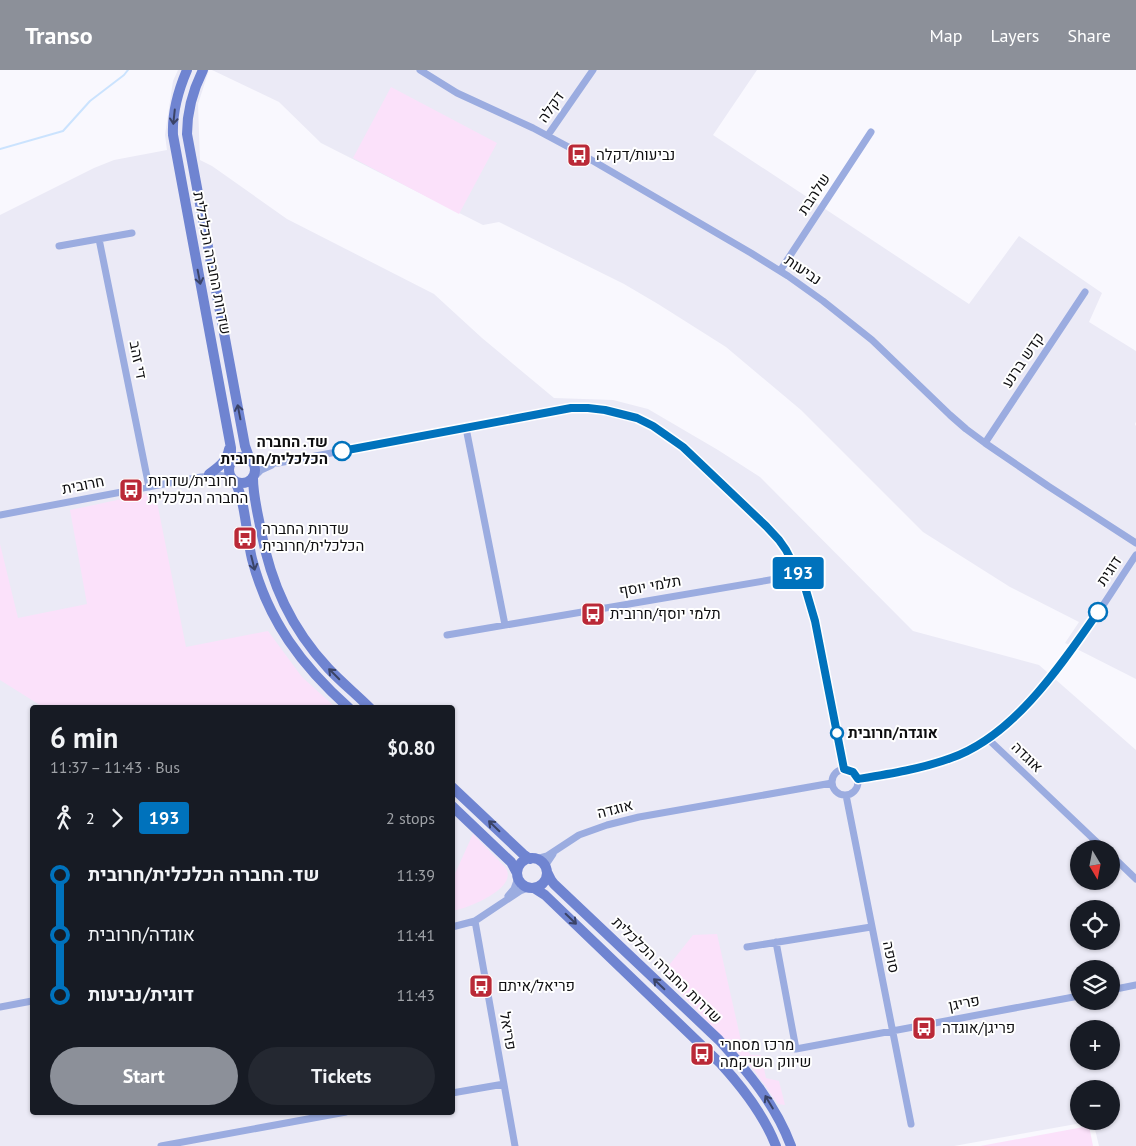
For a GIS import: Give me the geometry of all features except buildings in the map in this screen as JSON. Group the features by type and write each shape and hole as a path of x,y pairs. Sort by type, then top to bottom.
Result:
{"main road":[{"name":"שדרות החברה הכלכלית","path":"187,70 176,99 173,135 229,438 232,456 231,464"},
{"name":"שדרות החברה הכלכלית","path":"203,70 190,103 187,134 243,436 251,460"},
{"path":"205,476 225,460 228,454 229,438"},
{"path":"346,705 325,686 290,645 261,589 249,546 240,495 229,473 231,464 238,458 242,457 251,460 256,468 254,492 266,556 275,584 288,613 302,637 322,662 367,705"},
{"path":"234,481 242,484 247,483 254,477"},
{"path":"455,789 523,854 543,863 546,869 545,881 538,887 523,886 510,862 455,809"},
{"path":"517,875 520,865 526,860 533,859"},
{"name":"שדרות החברה הכלכלית","path":"546,869 554,884 719,1040 744,1067 764,1094 781,1122 791,1146"},
{"name":"שדרות החברה הכלכלית","path":"531,888 546,895 733,1076 752,1102 776,1146"}],"street":[{"name":"נביעות","path":"420,70 463,96 548,135 780,271 856,326 888,354 950,415 985,443 1062,496 1136,543"},
{"name":"דקלה","path":"548,135 593,70"},
{"name":"שלהבת","path":"780,271 871,132"},
{"path":"58,246 132,233"},
{"name":"די זהב","path":"100,239 149,487"},
{"name":"קדש ברנע","path":"985,443 1085,292"},
{"path":"251,460 262,463 278,463 571,408 605,410 637,418 653,426 683,447 766,526 786,550 805,587 815,621 844,769"},
{"path":"466,428 505,626"},
{"path":"254,477 260,470 278,463"},
{"name":"חרובית","path":"205,476 231,464"},
{"name":"חרובית","path":"0,514 205,476 222,475 234,481"},
{"name":"דוגית","path":"988,739 1020,712 1044,686 1078,641 1136,555"},
{"name":"תלמי יוסף","path":"447,635 799,575"},
{"path":"858,779 920,767 952,758 988,739"},
{"name":"אוגדה","path":"988,739 1095,840"},
{"path":"844,769 853,772 858,779 857,787 853,793 846,795 842,795 835,790 832,783 834,775 844,769"},
{"name":"אוגדה","path":"533,859 542,858 579,835 607,824 832,783"},
{"name":"סופה","path":"846,795 910,1124"},
{"name":"אוגדה","path":"546,869 550,858 557,850"},
{"path":"1120,863 1136,878"},
{"path":"499,905 514,889 517,875"},
{"path":"455,926 475,921 520,891 531,888"},
{"name":"פריאל","path":"475,921 515,1146"},
{"path":"747,947 871,927"},
{"name":"פריגן","path":"776,942 796,1049 1070,998"},
{"path":"1120,988 1136,985"},
{"path":"0,1007 30,1001"},
{"path":"455,1092 504,1084"},
{"path":"161,1146 330,1115"}],"shaded area":[{"path":"178,70 209,70 198,104 200,160 212,166 287,219 434,294 482,338 554,398 613,400 648,409 718,450 760,477 913,631 1039,665 1136,750 1136,1146 1099,1146 1095,1130 1120,1130 1120,1080 1070,1080 1070,1125 954,1146 0,1146 0,215 114,160 167,150 165,135 173,81"},
{"path":"212,70 757,70 713,135 969,304 1019,236 1102,293 1089,322 1136,351 1136,679 1065,643 1079,622 1010,587 923,532 801,410 726,347 624,284 499,222 483,225 321,143 279,102"},
{"path":"391,87 497,143 459,214 353,158"},
{"path":"155,492 186,647 268,631 302,677 333,705 40,705 0,680 0,544 18,618 87,604 70,510"},
{"path":"473,834 506,868 508,876 505,883 490,896 480,902 455,910 455,874"},
{"path":"717,934 742,1045 751,1055 761,1055 766,1078 779,1081 785,1105 778,1104 754,1070 662,974 693,935"},
{"path":"1070,1129 1090,1130 1093,1146 980,1146"}],"waterway":[{"path":"0,149 63,131 90,101 128,70"}],"bus line":[{"name":"193","path":"342,451 571,408 588,408 620,413 637,418 653,426 683,447 766,526 786,550 805,587 815,621 844,769 853,772 858,779 920,767 952,758 988,739 1020,712 1039,692 1098,612"}],"place":[{"name":"נביעות/דקלה","path":"579,155"},
{"name":"שד. החברה הכלכלית/חרובית","path":"342,451"},
{"name":"חרובית/שדרות החברה הכלכלית","path":"131,490"},
{"name":"שדרות החברה הכלכלית/חרובית","path":"245,538"},
{"name":"תלמי יוסף/חרובית","path":"593,614"},
{"name":"אוגדה/חרובית","path":"837,733"},
{"name":"פריאל/איתם","path":"481,986"},
{"name":"פריגן/אוגדה","path":"924,1028"},
{"name":"מרכז מסחרי שיווק השיקמה","path":"702,1054"}]}
